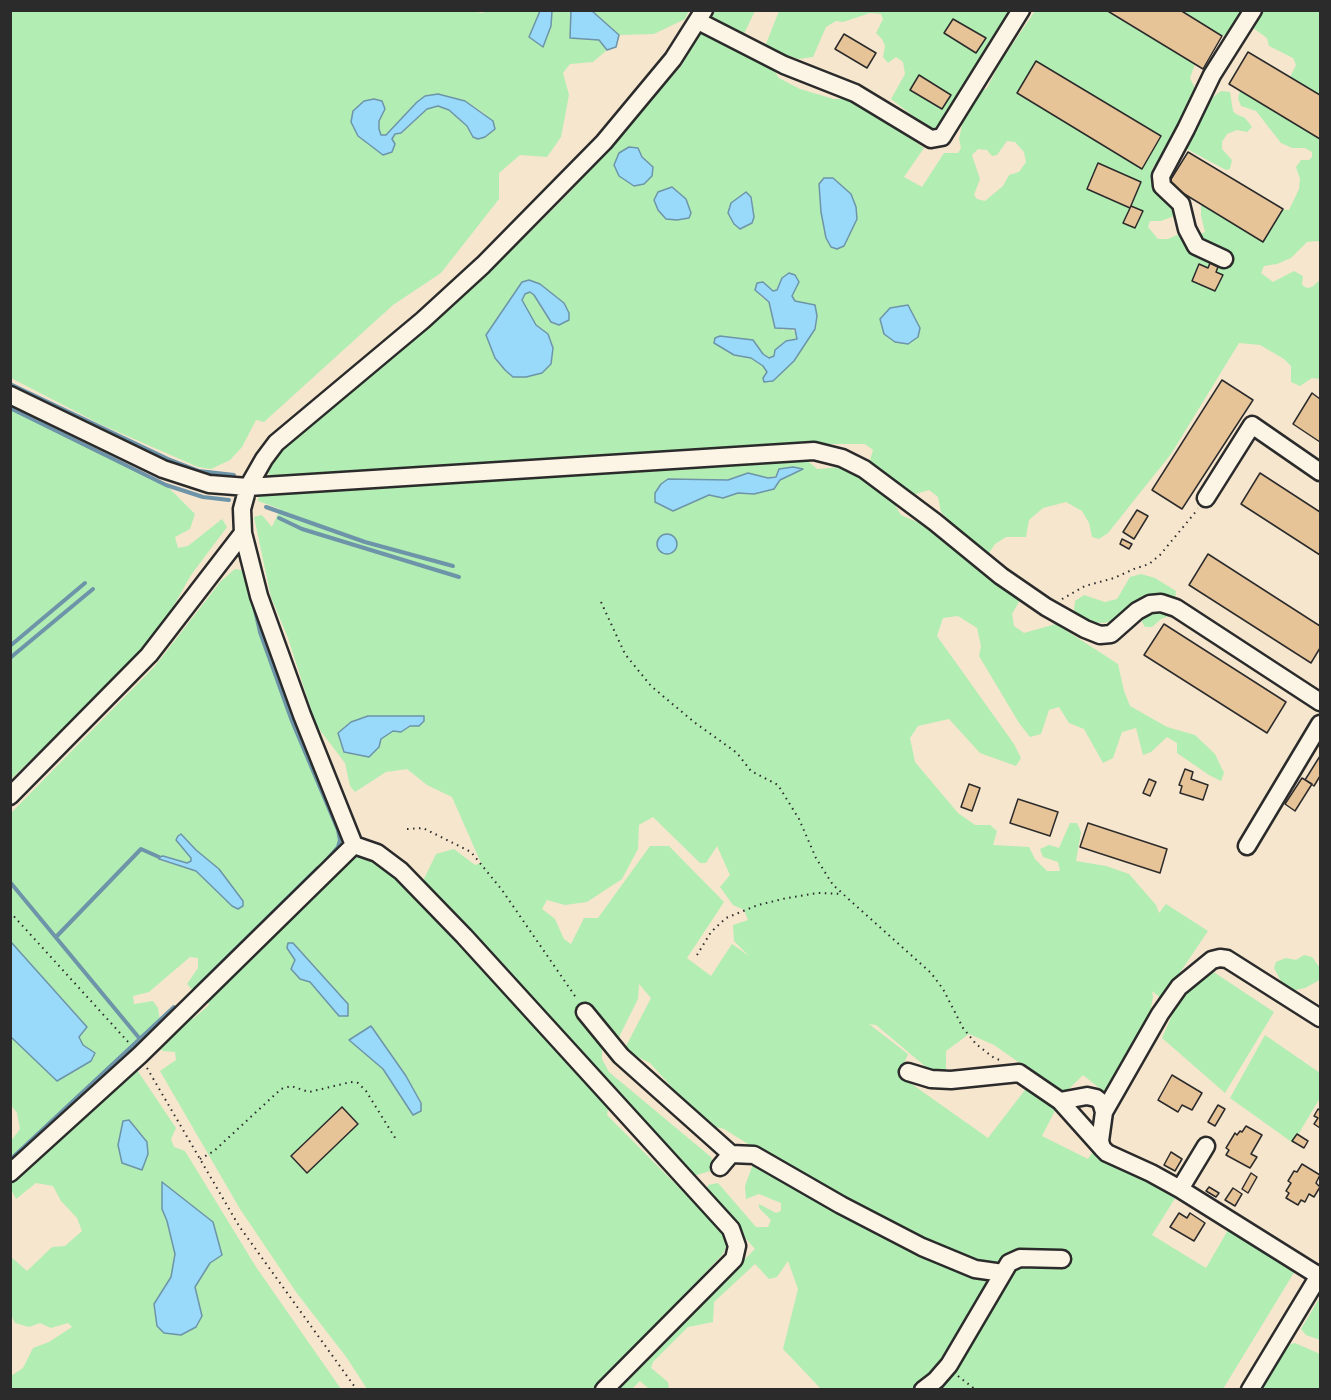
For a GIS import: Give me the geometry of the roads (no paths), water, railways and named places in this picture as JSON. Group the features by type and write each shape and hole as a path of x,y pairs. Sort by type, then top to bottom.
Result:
{"street":[{"path":"604,1389 734,1259 737,1246 731,1229 464,936 401,871 377,853 354,845 302,715 259,596 243,533 242,510 248,488 276,443 423,320 483,266 604,142 674,59 701,16 784,65 855,93 931,139 942,137 1021,10"},
{"path":"1224,259 1196,246 1187,229 1181,204 1162,186 1161,176 1212,75 1253,10"},
{"path":"10,395 163,469 209,484 248,488 814,451 842,458 864,469 935,522 1001,576 1046,607 1084,629 1100,635 1111,634 1137,611 1150,604 1161,603 1176,608 1320,702"},
{"path":"1206,498 1252,425 1320,472"},
{"path":"10,796 149,655 243,533"},
{"path":"1247,846 1320,724"},
{"path":"10,1173 140,1055 354,845"},
{"path":"1102,1148 1100,1130 1104,1112 1160,1014 1179,987 1212,960 1227,959 1320,1018"},
{"path":"585,1012 621,1056 726,1161 754,1155 922,1247 975,1269 1003,1273"},
{"path":"908,1072 932,1079 951,1080 1019,1073 1060,1101 1102,1148 1180,1189 1320,1275 1250,1389"},
{"path":"1060,1101 1092,1096 1101,1102 1104,1112"},
{"path":"1180,1189 1206,1146"},
{"path":"923,1389 936,1380 949,1365 1009,1263 1020,1258 1062,1259"}],"water":[{"path":"571,10 592,11 619,35 616,47 607,50 599,40 570,38"},
{"path":"540,11 552,11 551,26 543,47 529,37"},
{"path":"438,94 465,101 493,121 495,129 485,137 478,139 473,137 467,126 449,110 438,106 427,109 401,133 395,134 392,139 395,144 392,152 383,155 358,136 351,122 353,111 364,101 374,99 382,101 385,109 379,121 379,129 381,135 386,135 417,102 425,96"},
{"path":"629,147 638,148 642,157 653,167 652,176 644,184 634,186 619,176 614,165 619,153"},
{"path":"824,178 833,178 851,194 856,207 857,219 844,246 837,249 831,247 826,238 821,212 819,184"},
{"path":"672,187 686,199 691,213 689,218 666,219 658,210 654,200 658,192"},
{"path":"746,192 751,197 754,217 752,223 740,229 728,213 731,203"},
{"path":"789,273 795,275 799,282 792,296 795,301 815,305 817,316 815,329 794,361 773,381 764,382 763,378 767,372 763,366 751,358 734,355 714,343 715,338 720,336 753,340 763,354 769,358 774,356 775,350 786,341 797,339 795,329 775,328 769,302 755,290 757,283 763,282 773,291 777,290 782,278"},
{"path":"529,280 540,284 564,303 569,313 569,320 559,325 551,322 534,295 530,292 525,294 522,300 536,325 548,334 553,348 551,364 542,373 513,377 495,358 486,335 522,282"},
{"path":"908,305 920,328 918,337 908,344 895,342 884,334 880,319 890,308"},
{"path":"793,467 803,469 780,480 774,489 754,494 738,493 723,498 709,495 673,511 655,502 655,493 668,479 728,480 748,473 768,478 776,477 779,469"},
{"path":"667,534 674,537 677,544 674,551 667,554 660,551 657,544 660,537"},
{"path":"368,716 424,716 424,721 419,726 410,726 401,732 393,731 381,739 379,747 369,757 344,752 338,733 351,722"},
{"path":"181,834 219,869 243,901 243,906 238,909 232,906 196,871 159,859 163,856 187,863 191,861 176,840"},
{"path":"11,942 87,1027 79,1037 83,1045 95,1053 91,1061 57,1081 11,1037"},
{"path":"288,943 293,943 348,1004 348,1016 339,1016 310,982 300,979 291,969 295,960 287,948"},
{"path":"371,1026 406,1076 421,1103 421,1111 413,1115 383,1069 349,1040"},
{"path":"129,1120 147,1142 148,1154 142,1170 122,1163 118,1145 123,1121"},
{"path":"162,1182 213,1222 222,1255 210,1263 195,1287 202,1316 196,1327 181,1335 164,1333 157,1326 154,1304 171,1277 175,1254 162,1209"}],"waterway":[{"path":"10,384 168,459 199,471 234,475"},
{"path":"10,408 166,485 203,497 229,500"},
{"path":"266,507 365,542 453,566"},
{"path":"279,518 302,529 459,577"},
{"path":"10,646 85,583"},
{"path":"10,658 93,589"},
{"path":"253,601 260,632 292,721 338,830 340,840 338,847 324,863"},
{"path":"56,937 141,849 159,857"},
{"path":"195,989 318,868"},
{"path":"10,882 140,1039"},
{"path":"10,1160 174,1007"}]}
